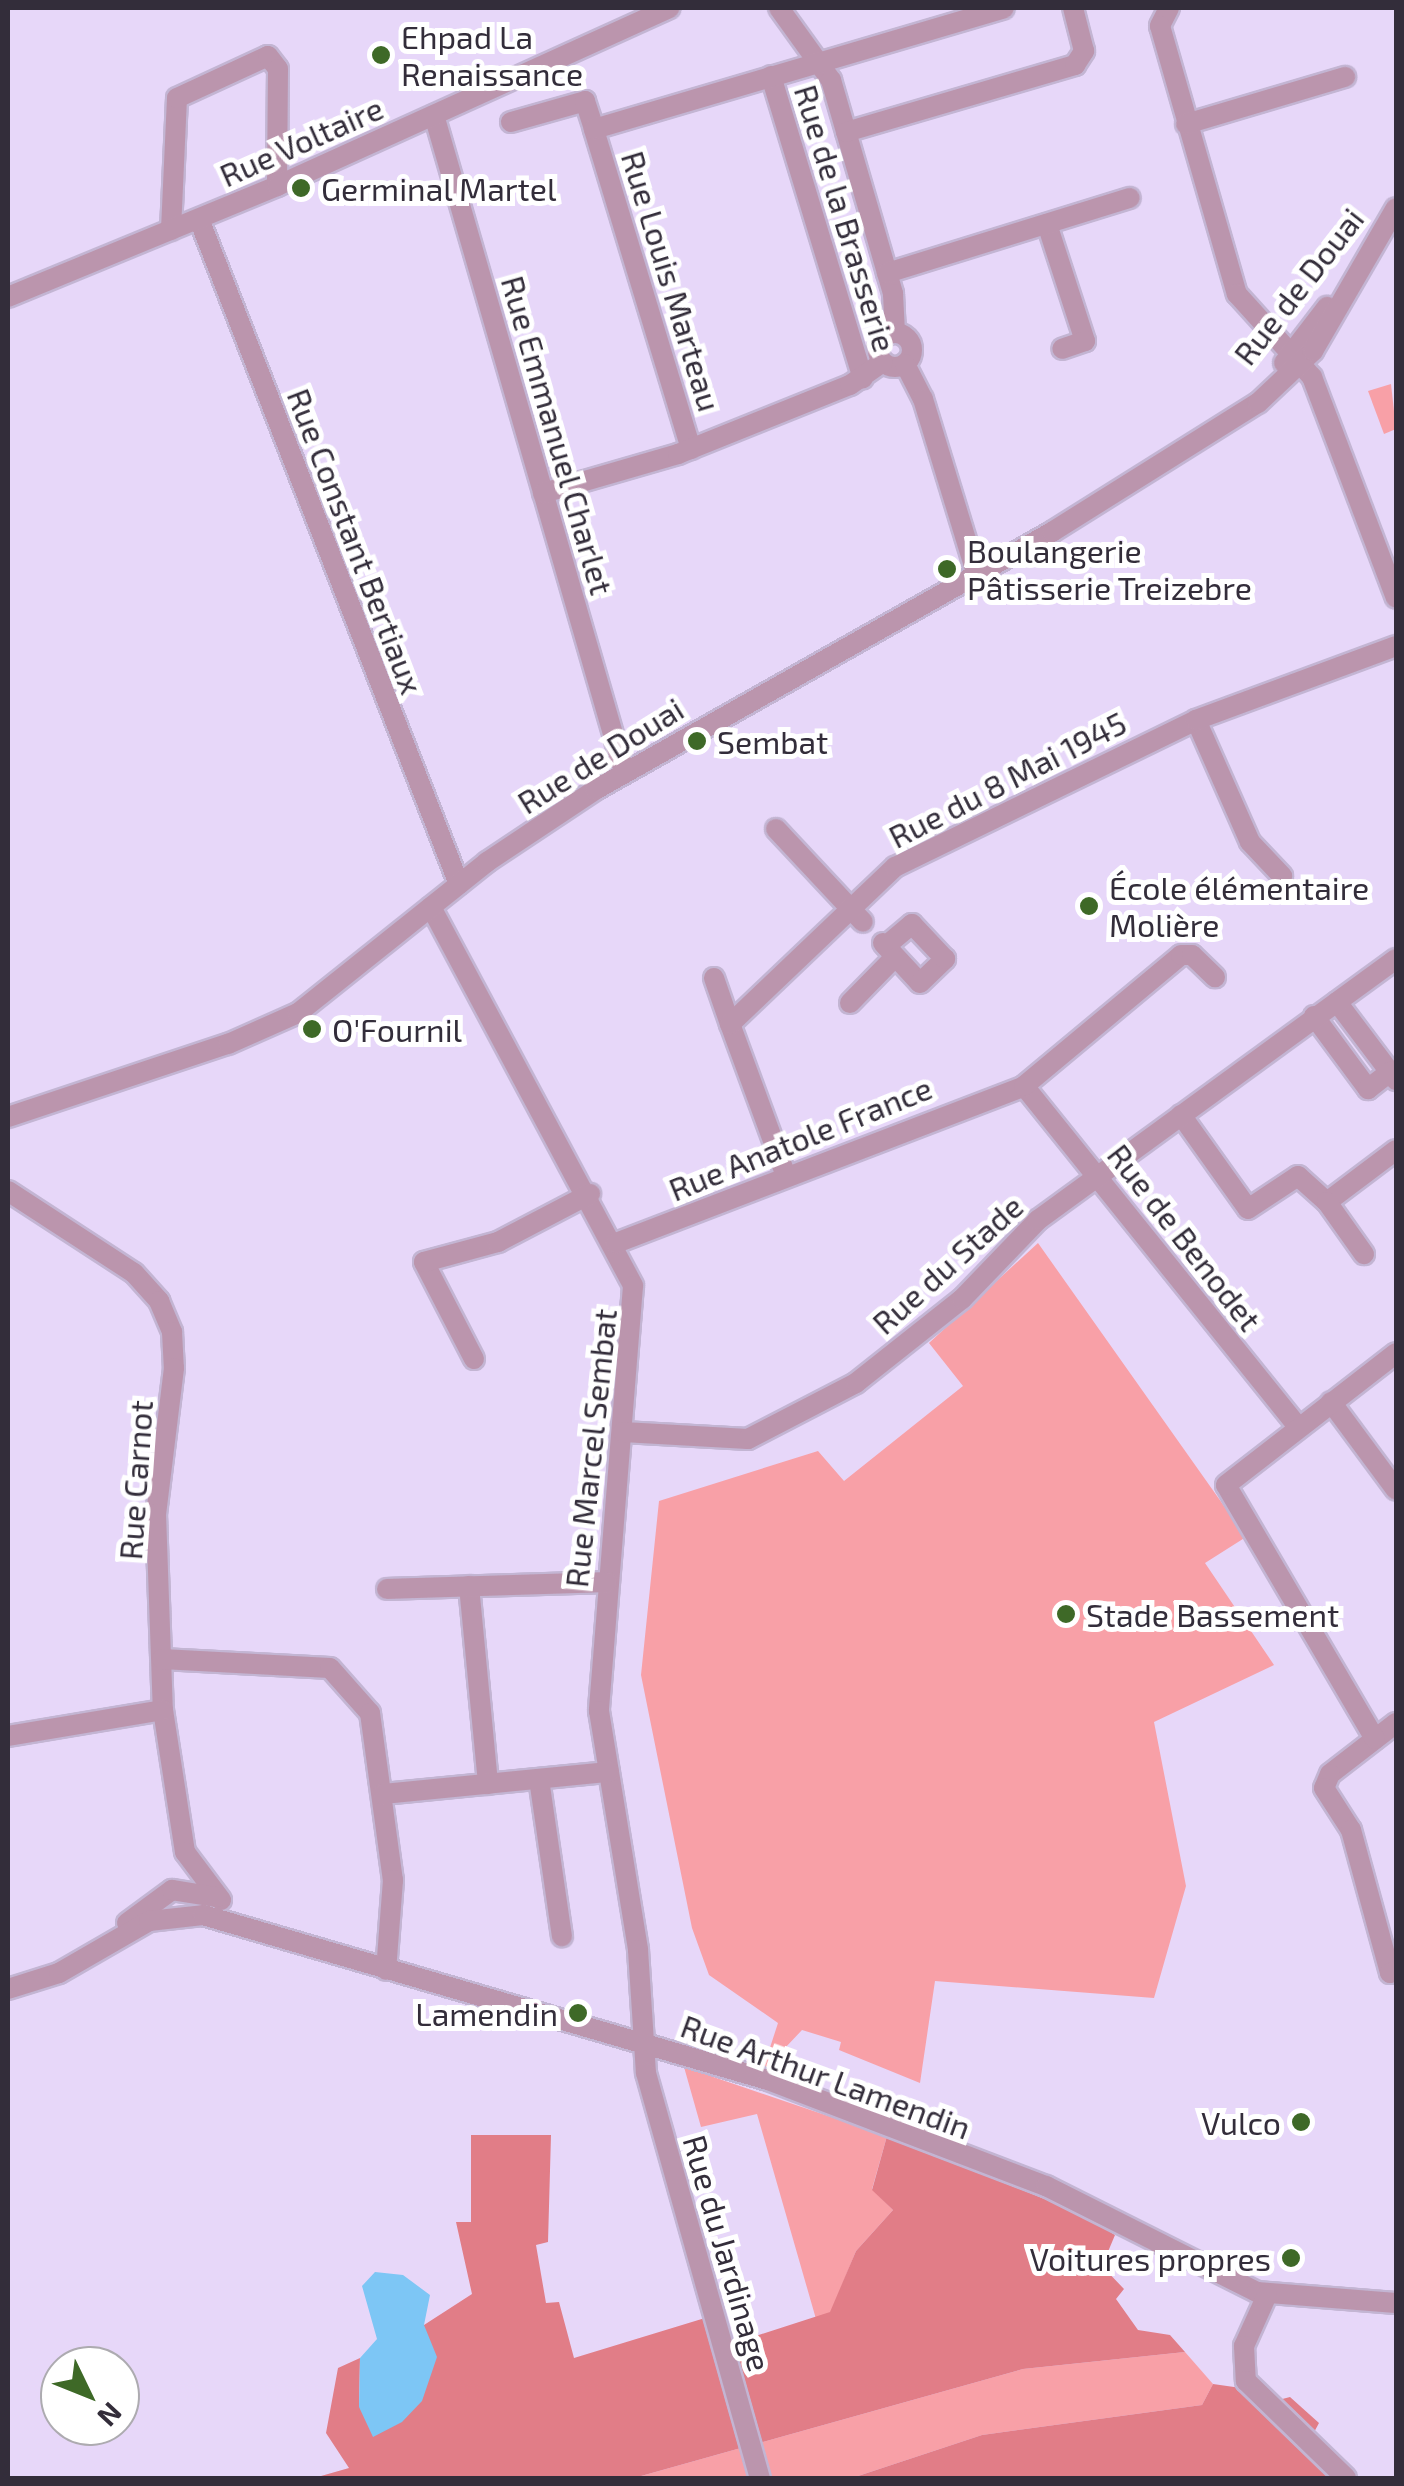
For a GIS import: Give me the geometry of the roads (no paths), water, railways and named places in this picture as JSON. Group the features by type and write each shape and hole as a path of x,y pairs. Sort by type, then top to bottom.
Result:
{"street":[{"name":"Rue Voltaire","path":"8,296 277,186 669,8"},
{"path":"778,8 822,61 887,273 895,332 911,344 905,364 923,400 977,576"},
{"name":"Rue Louis Marteau","path":"691,449 594,129 1004,8"},
{"path":"846,132 1069,68 1084,52 1073,8"},
{"path":"1159,12 1186,124 1237,294 1297,358 1396,598"},
{"path":"171,230 177,98 268,56 278,69 277,186"},
{"name":"Rue de la Brasserie","path":"771,76 863,378"},
{"path":"1186,124 1344,76"},
{"path":"512,122 585,102 594,129"},
{"name":"Rue Emmanuel Charlet","path":"434,115 624,772"},
{"path":"887,273 1130,198"},
{"name":"Rue de Douai","path":"8,1109 274,1025 338,988 458,884 624,772 977,576 1201,438 1297,358 1396,208"},
{"name":"Rue Constant Bertiaux","path":"199,218 458,884"},
{"path":"1047,224 1085,341 1062,348"},
{"path":"882,362 879,343 895,332"},
{"path":"543,493 691,449 863,378 882,362 905,364"},
{"name":"Rue du 8 Mai 1945","path":"730,1024 857,916 903,862 1196,720 1396,646"},
{"path":"1196,720 1250,842 1282,876"},
{"path":"776,829 857,916"},
{"name":"Rue Marcel Sembat","path":"432,907 632,1278 636,1309 598,1697 638,1950 644,2042"},
{"path":"850,1003 888,949"},
{"name":"Rue Anatole France","path":"616,1243 1014,1087 1177,956 1192,955 1216,977"},
{"name":"Rue du Stade","path":"623,1432 748,1439 846,1388 953,1307 1038,1220 1396,959"},
{"path":"714,978 786,1176"},
{"path":"1314,1016 1368,1089 1394,1076 1338,1002"},
{"name":"Rue de Benodet","path":"1014,1087 1098,1175 1298,1428"},
{"name":"Rue de Douai","path":"8,1117 30,1105"},
{"path":"1181,1115 1248,1209 1298,1176 1326,1202 1364,1254"},
{"path":"1326,1202 1396,1150"},
{"name":"Rue Carnot","path":"8,1191 134,1274 168,1321 174,1358 156,1514 162,1710 184,1852 221,1900"},
{"path":"474,1359 424,1262 498,1242 590,1194"},
{"path":"1375,1739 1226,1486 1396,1353"},
{"path":"1332,1402 1396,1490"},
{"path":"387,1589 607,1582"},
{"path":"470,1586 488,1784"},
{"path":"162,1659 336,1671 374,1719 393,1887 386,1970"},
{"path":"8,1736 162,1710"},
{"path":"1393,1972 1354,1837 1324,1783 1396,1723"},
{"path":"383,1794 609,1772"},
{"path":"538,1778 562,1936"},
{"path":"8,1989 59,1974 149,1921 180,1889 184,1852"},
{"path":"112,1940 156,1898 180,1889 221,1900 291,1938"},
{"path":"149,1921 203,1915 291,1938"},
{"name":"Rue Arthur Lamendin","path":"291,1938 386,1970 768,2080 1028,2179 1267,2295"},
{"name":"Rue du Jardinage","path":"644,2042 646,2073 760,2478"},
{"path":"1346,2478 1259,2398 1243,2373 1244,2346 1267,2295 1396,2303"}],"water":[{"path":"375,2272 403,2275 430,2295 424,2325 437,2357 422,2401 402,2422 373,2437 359,2407 360,2358 377,2339 362,2286"}],"place":[{"name":"Ehpad La Renaissance","path":"381,55"},
{"name":"Germinal Martel","path":"301,188"},
{"name":"Boulangerie Pâtisserie Treizebre","path":"947,569"},
{"name":"Sembat","path":"697,741"},
{"name":"École élémentaire Molière","path":"1089,906"},
{"name":"O'Fournil","path":"312,1029"},
{"name":"Stade Bassement","path":"1066,1614"},
{"name":"Lamendin","path":"578,2013"},
{"name":"Vulco","path":"1301,2122"},
{"name":"Voitures propres","path":"1291,2258"}]}
